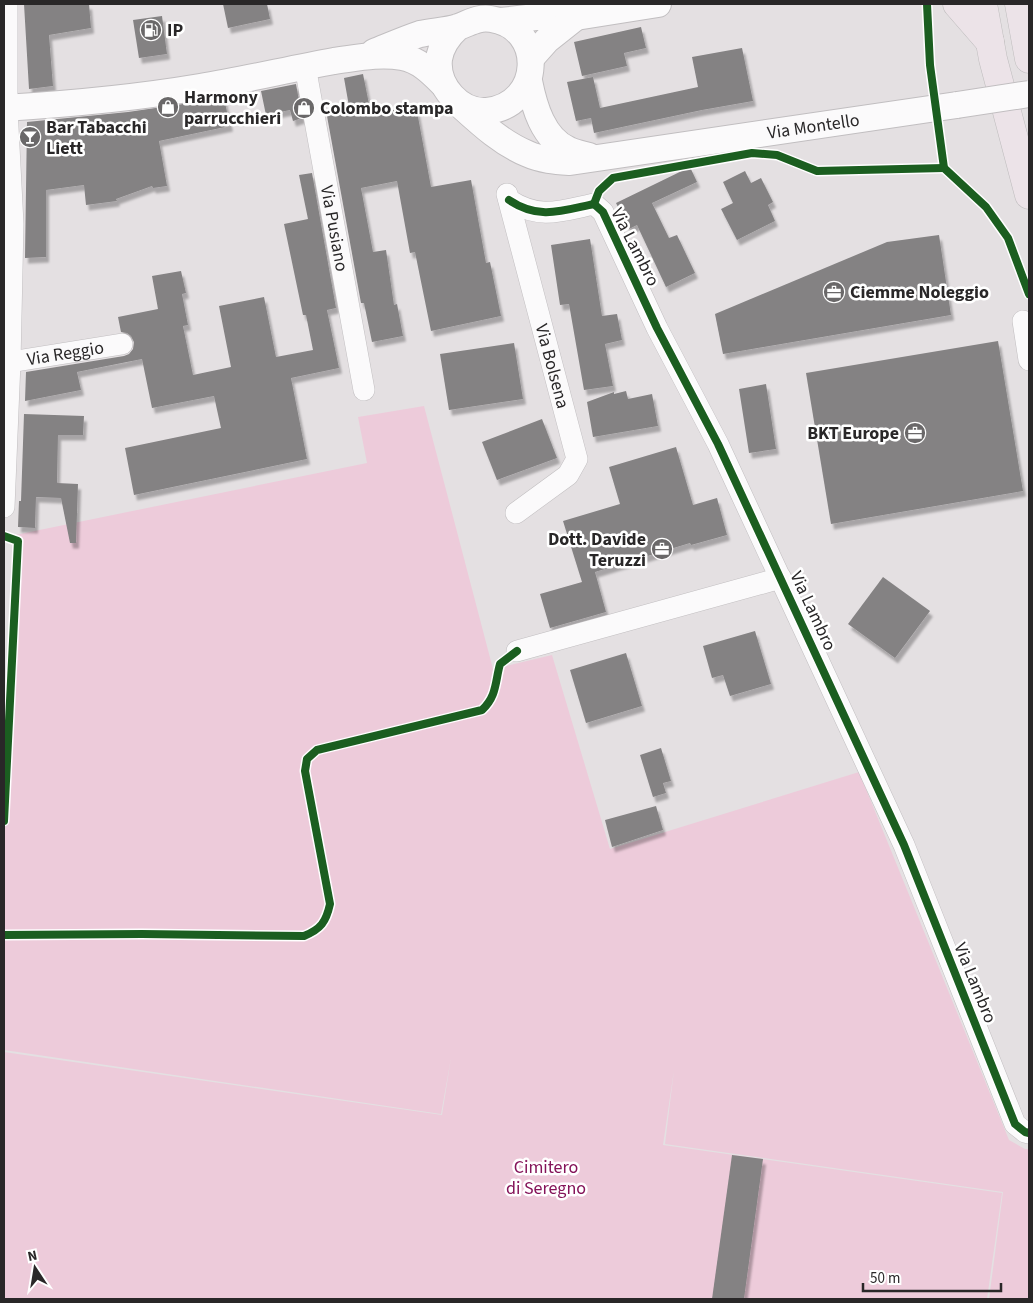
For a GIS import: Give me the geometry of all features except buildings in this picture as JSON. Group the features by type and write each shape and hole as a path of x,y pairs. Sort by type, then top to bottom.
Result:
{"highway":[{"path":"957,4 990,42"},
{"path":"983,4 1013,140 1029,195"},
{"path":"1019,4 1029,59"}],"street":[{"name":"Via Reggio","path":"4,508 13,224 5,108 7,4"},
{"name":"Via Montello","path":"364,57 420,34 480,16 576,17 658,4"},
{"path":"480,16 512,27 521,35 528,46 530,69 522,93 512,103 499,109 485,111 471,109 450,93 439,72 439,59 442,47 449,36 480,16"},
{"name":"Via Montello","path":"576,17 547,40 530,69 533,100 545,128 552,138 570,151 599,159"},
{"name":"Via Montello","path":"5,108 116,98 200,87 305,66 387,55 404,57 418,62 491,132 528,154 551,160 570,162 1029,94"},
{"name":"Via Pusiano","path":"305,66 364,390"},
{"name":"Via Bolsena","path":"507,196 577,459 568,475 516,513"},
{"name":"Via Lambro","path":"507,196 519,207 530,211 552,212 594,204 603,212 657,328 718,444 904,845 1022,1128"},
{"path":"1023,321 1029,360"},
{"name":"Via Reggio","path":"10,362 122,344"},
{"path":"517,651 781,578"}],"green space":[{"name":"Cimitero di Seregno","path":"424,406 493,669 552,655 610,849 859,772 1009,1140 1025,1149 1029,1149 1029,1299 989,1299 1003,1192 665,1144 674,1070 663,1145 1002,1193 987,1299 4,1299 4,1052 442,1115 451,1058 441,1114 4,1050 4,735 15,535 367,463 358,417"}],"cycle path":[{"path":"927,4 930,65 944,168 986,207 1008,238 1029,294"},
{"path":"594,204 599,191 613,178 752,153 777,155 817,171 944,168"},
{"path":"509,200 530,210 540,212 561,211 594,204"},
{"path":"594,204 603,212 657,328 718,444 904,845 1015,1124 1029,1133"},
{"path":"4,536 18,541 4,821"},
{"path":"4,935 304,936 310,933 322,924 327,916 330,904 305,771 307,759 317,750 482,710 493,694 500,664 517,651"}],"place":[{"name":"IP","path":"151,30"},
{"name":"Harmony parrucchieri","path":"168,107"},
{"name":"Colombo stampa","path":"304,108"},
{"name":"Bar Tabacchi Liett","path":"30,137"},
{"name":"Ciemme Noleggio","path":"834,292"},
{"name":"BKT Europe","path":"915,433"},
{"name":"Dott. Davide Teruzzi","path":"662,549"}]}
